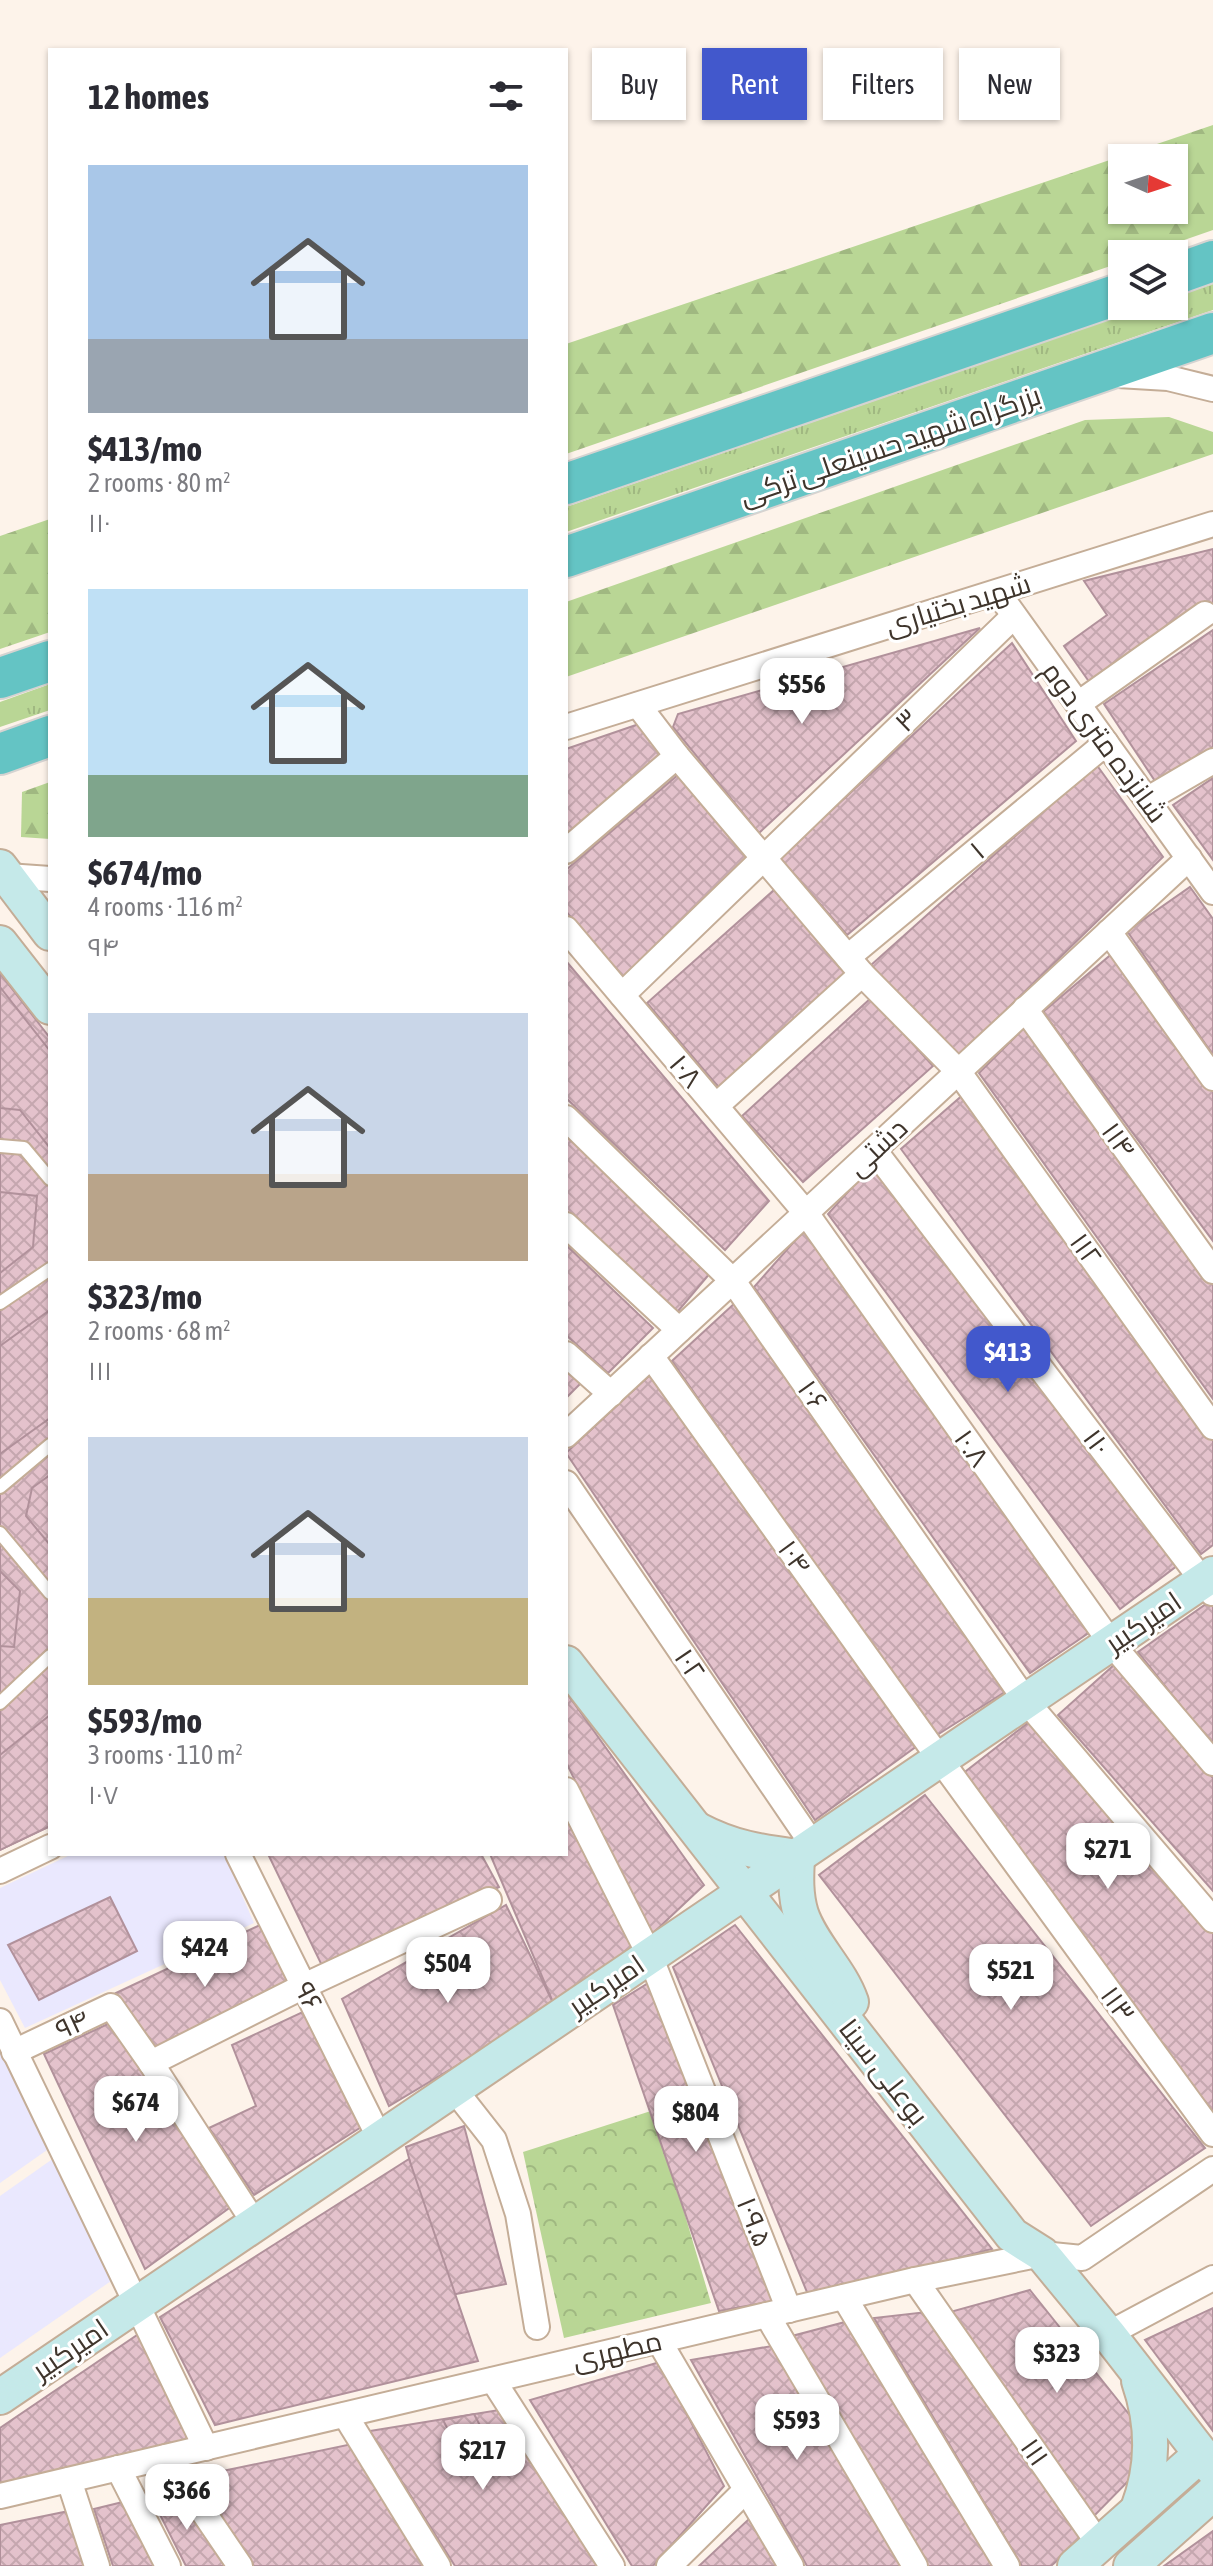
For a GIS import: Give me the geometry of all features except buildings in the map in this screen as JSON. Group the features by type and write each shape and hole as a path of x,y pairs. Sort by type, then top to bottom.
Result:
{"highway":[{"path":"1188,270 1213,261"},
{"path":"568,483 1108,298"},
{"name":"بزرگراه شهید حسینعلی ترکی","path":"568,556 1213,333"},
{"path":"0,678 48,662"}],"main road":[{"path":"4,871 48,930"},
{"path":"0,943 48,1004"},
{"name":"امیرکبیر","path":"0,2397 745,1893 939,1758 1111,1643 1210,1583"},
{"name":"بوعلی سینا","path":"568,1666 1012,2235 1042,2254 1207,2462"},
{"path":"695,1828 723,1844 752,1851 805,1851 795,1886 801,1915 846,1987 866,2048"},
{"path":"697,1924 725,1922 756,1930 785,1944"},
{"path":"1135,2369 1145,2396 1151,2463 1147,2487 1138,2510"},
{"path":"1087,2555 1138,2510 1207,2462"},
{"path":"1131,2566 1213,2493"},
{"path":"1162,2538 1190,2529 1213,2527"}],"street":[{"path":"1095,374 1168,378 1213,389"},
{"name":"شهید بختیاری","path":"568,726 1213,524"},
{"name":"شانزده متری دوم","path":"998,592 1213,892"},
{"path":"1078,704 1205,614"},
{"name":"۳","path":"622,995 1014,616"},
{"name":"۱۱۲","path":"638,705 677,756 855,965 958,1071 1213,1427"},
{"name":"۱","path":"716,1106 855,965 1106,743"},
{"path":"568,849 677,756"},
{"path":"1148,799 1213,761"},
{"name":"دشتی","path":"568,1433 1189,858"},
{"path":"4,871 48,879"},
{"name":"۱۰۸","path":"568,931 806,1213"},
{"path":"1109,932 1213,1078"},
{"name":"۱۱۴","path":"1025,1009 1213,1271"},
{"name":"۱۰۶","path":"568,1120 733,1281 1026,1701 1213,1920"},
{"name":"۱۱۰","path":"874,1150 1210,1583"},
{"name":"۱۰.۸","path":"806,1213 1111,1643 1213,1763"},
{"path":"568,1227 679,1330"},
{"path":"568,1356 611,1394"},
{"name":"۱۰۴","path":"651,1356 939,1758"},
{"name":"۱۰۲","path":"568,1486 805,1851"},
{"name":"۱۱۳","path":"939,1758 1213,2134"},
{"name":"۱۰۹.۵","path":"568,1794 650,1956 778,2313 915,2566"},
{"path":"0,1871 48,1848"},
{"name":"۹۶","path":"239,1856 380,2139"},
{"path":"151,2063 304,1986 489,1900"},
{"name":"۹۴","path":"14,2052 111,2006 255,2224"},
{"path":"0,2021 206,2448"},
{"path":"454,2089 494,2140 518,2214 537,2327"},
{"name":"مطهری","path":"0,2496 915,2280 1042,2254 1082,2258 1213,2169"},
{"path":"1108,2334 1213,2278"},
{"name":"۱۱۱","path":"915,2280 1087,2555"},
{"path":"844,2297 1007,2566"},
{"path":"659,2341 791,2566"},
{"path":"493,2380 612,2566"},
{"path":"345,2415 438,2566"},
{"path":"166,2457 240,2566"},
{"path":"118,2468 168,2566"},
{"path":"69,2480 97,2566"},
{"path":"669,2566 746,2490"}],"lane":[{"path":"0,1146 24,1148 48,1177"},
{"path":"0,1303 48,1270"},
{"path":"0,1487 48,1447"},
{"path":"0,1533 48,1591"},
{"path":"0,1703 5,1694 48,1658"}],"shaded area":[{"path":"68,1856 225,1856 254,1923 25,2028 0,1980 0,1888"},
{"path":"0,2051 47,2150 0,2183"},
{"path":"54,2158 111,2281 0,2358 0,2196"}],"green space":[{"path":"1213,125 1213,230 1184,240 1108,240 1108,267 568,453 568,343 1108,161 1108,224 1188,224 1188,144 1157,144"},
{"path":"1213,284 1213,310 1188,319 1188,292"},
{"path":"1108,320 1184,320 568,531 568,506"},
{"path":"1169,417 1213,432 1213,454 568,676 568,601 1085,420"},
{"path":"48,520 48,633 0,649 0,536"},
{"path":"48,685 48,711 0,727 0,702"},
{"path":"48,783 48,839 21,837 22,792"},
{"path":"654,2110 711,2303 564,2338 523,2152"}]}
